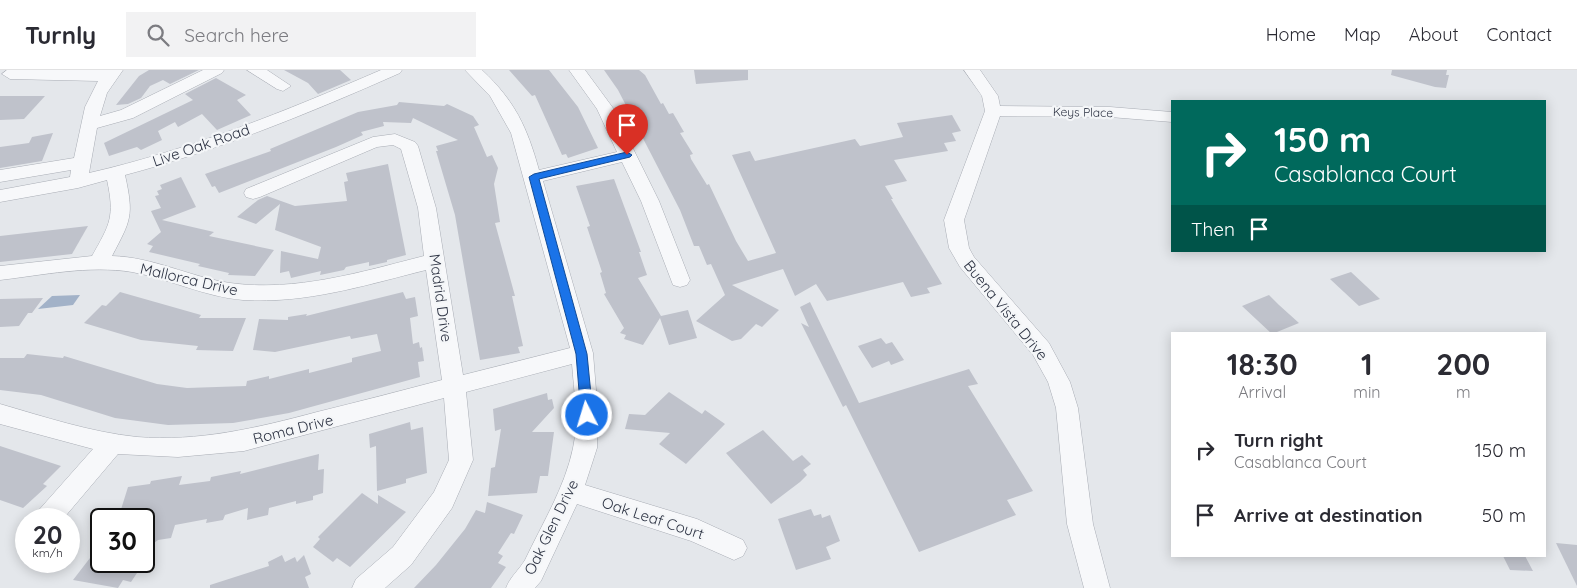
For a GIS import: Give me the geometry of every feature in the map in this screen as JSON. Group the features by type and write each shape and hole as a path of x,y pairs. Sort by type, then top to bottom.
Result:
{"street":[{"path":"90,124 127,114 216,70"},
{"path":"255,70 283,86"},
{"name":"Live Oak Road","path":"0,196 78,182 115,173 176,154 290,114 394,70"},
{"name":"Oak Glen Drive","path":"473,70 497,93 520,133 534,177 582,354 587,415 585,448 571,492 532,572 519,588"},
{"path":"577,70 604,108 650,202 680,280"},
{"path":"972,70 990,96 993,111"},
{"path":"78,182 94,104 112,73"},
{"path":"10,74 112,73"},
{"name":"Keys Place","path":"993,111 1110,112 1171,117"},
{"name":"Buena Vista Drive","path":"993,111 954,220 959,248 967,262 1041,348 1059,382 1067,408 1080,524 1097,588"},
{"name":"Madrid Drive","path":"253,193 373,142 395,139 409,146 427,208 454,387 461,460 443,500 402,556 365,588"},
{"path":"534,177 627,155"},
{"path":"0,176 83,162"},
{"path":"98,264 118,227 122,204 115,173"},
{"name":"Mallorca Drive","path":"0,273 62,265 130,265 171,274 196,284 242,292 297,291 435,261"},
{"name":"Roma Drive","path":"0,414 113,443 138,447 206,446 244,441 582,354"},
{"path":"57,508 113,443"},
{"name":"Oak Leaf Court","path":"571,492 697,531 734,548"}],"water":[{"path":"80,295 73,305 38,309 52,296"}],"building":[{"path":"149,70 199,70 170,84 163,80 150,86 141,98 128,104 116,105 139,76"},
{"path":"284,70 340,70 351,80 318,94 308,83"},
{"path":"509,70 549,70 578,107 598,148 568,158 566,154 562,155 535,95 532,96"},
{"path":"604,70 639,70 645,75 661,104 663,103 669,114 673,113 684,132 680,133 693,154 690,155 691,159 707,185 709,184 736,241 748,261 776,253 732,155 750,151 755,161 855,139 860,146 903,137 897,123 952,115 961,131 952,133 956,141 944,143 948,151 894,160 907,181 885,186 942,284 927,288 930,293 911,297 903,282 827,301 816,284 795,296 783,269 732,285 779,310 762,327 756,324 741,339 732,341 696,321 725,295 711,264 707,265 699,246 694,246 680,210 618,90"},
{"path":"694,70 748,70 748,80 696,84"},
{"path":"1392,70 1447,70 1446,75 1449,75 1446,88 1435,87 1391,75"},
{"path":"216,78 246,95 237,100 251,115 217,130 202,114 178,127 175,122 158,131 162,140 141,150 137,147 109,156 104,143 193,100 185,94"},
{"path":"0,96 45,96 24,119 0,120"},
{"path":"399,102 444,106 447,104 473,116 479,125 474,127 487,157 492,155 498,168 494,184 500,222 495,223 515,296 512,296 523,346 518,347 520,353 480,360 455,215 436,151 438,151 436,146 458,140 413,118 411,123 383,122 384,126 361,132 363,135 336,147 219,193 215,186 212,187 205,174 271,151 270,149 358,112 397,105"},
{"path":"53,133 42,161 0,168 0,147 29,143 32,137"},
{"path":"388,164 406,255 387,260 387,262 369,266 369,262 320,275 321,271 291,278 289,271 280,273 281,251 318,259 321,247 275,230 280,204 256,224 237,217 258,200 267,196 295,206 347,201 344,182 348,181 346,173"},
{"path":"181,177 196,207 162,220 214,232 209,236 274,250 255,276 228,275 229,273 198,266 200,264 149,252 153,246 147,244 161,232 151,211 161,208 155,196 159,195 157,191 162,189 160,185"},
{"path":"614,179 641,252 639,252 647,275 638,278 661,316 688,310 697,338 669,345 660,318 643,345 624,339 626,335 620,333 624,328 604,294 606,293 600,273 602,272 587,227 590,226 576,186"},
{"path":"88,226 72,254 0,262 0,236"},
{"path":"1351,272 1380,299 1359,306 1330,279"},
{"path":"120,292 201,315 199,318 246,318 233,351 196,350 198,346 141,340 84,323 102,305 106,306"},
{"path":"403,292 406,299 415,297 418,316 410,318 413,344 419,342 420,348 422,347 424,361 418,362 420,377 289,413 233,423 168,425 115,418 41,395 0,390 0,358 24,358 27,354 63,358 64,356 157,384 187,388 246,386 247,381 269,376 269,379 309,369 309,373 352,362 352,358 381,351 377,334 351,339 350,336 275,352 253,350 259,319 288,320 288,317 307,314 306,316"},
{"path":"1269,295 1299,323 1277,332 1270,332 1242,306"},
{"path":"43,298 32,313 28,313 19,326 0,327 0,299"},
{"path":"810,302 859,403 969,369 978,384 968,386 1033,491 1007,500 1016,515 919,552 846,405 843,407 801,323 809,327 800,307"},
{"path":"881,338 886,344 892,342 904,360 891,365 889,361 872,368 858,346"},
{"path":"669,392 702,414 705,410 725,424 686,464 659,444 670,433 625,429 629,414 645,415"},
{"path":"547,393 548,400 552,399 554,408 532,432 554,432 548,476 540,476 537,493 488,496 491,468 495,467 501,429 495,431 493,409"},
{"path":"410,422 411,430 423,427 427,473 406,479 406,483 377,491 376,446 370,448 369,434"},
{"path":"763,430 793,461 802,455 811,464 803,470 807,475 800,482 771,504 726,453"},
{"path":"0,446 61,466 43,484 47,486 23,508 0,500"},
{"path":"319,454 318,470 324,469 323,493 313,496 313,500 296,504 296,501 269,508 268,515 247,520 248,508 225,515 223,520 206,523 207,519 175,525 171,538 155,542 155,508 121,508 128,487 182,476 179,485 210,481 211,477 241,471 240,474"},
{"path":"362,493 378,504 378,495 406,512 350,567 337,558 333,562 313,547 320,539 318,537"},
{"path":"487,502 523,515 514,534 511,533 498,553 503,556 498,563 506,567 491,588 414,588 436,565 465,529 476,510 485,513"},
{"path":"811,509 814,516 821,514 822,518 830,515 840,541 826,547 831,559 796,570 778,519"},
{"path":"1556,543 1577,545 1577,586"},
{"path":"282,555 285,562 295,557 297,562 304,555 311,574 305,577 309,588 210,588 210,585 269,566 268,562"},
{"path":"1504,557 1526,557 1533,571 1510,570"},
{"path":"90,558 90,573 137,573 131,582 123,580 118,588 73,580"}],"route":[{"path":"587,415 582,354 534,177 627,155"}]}
